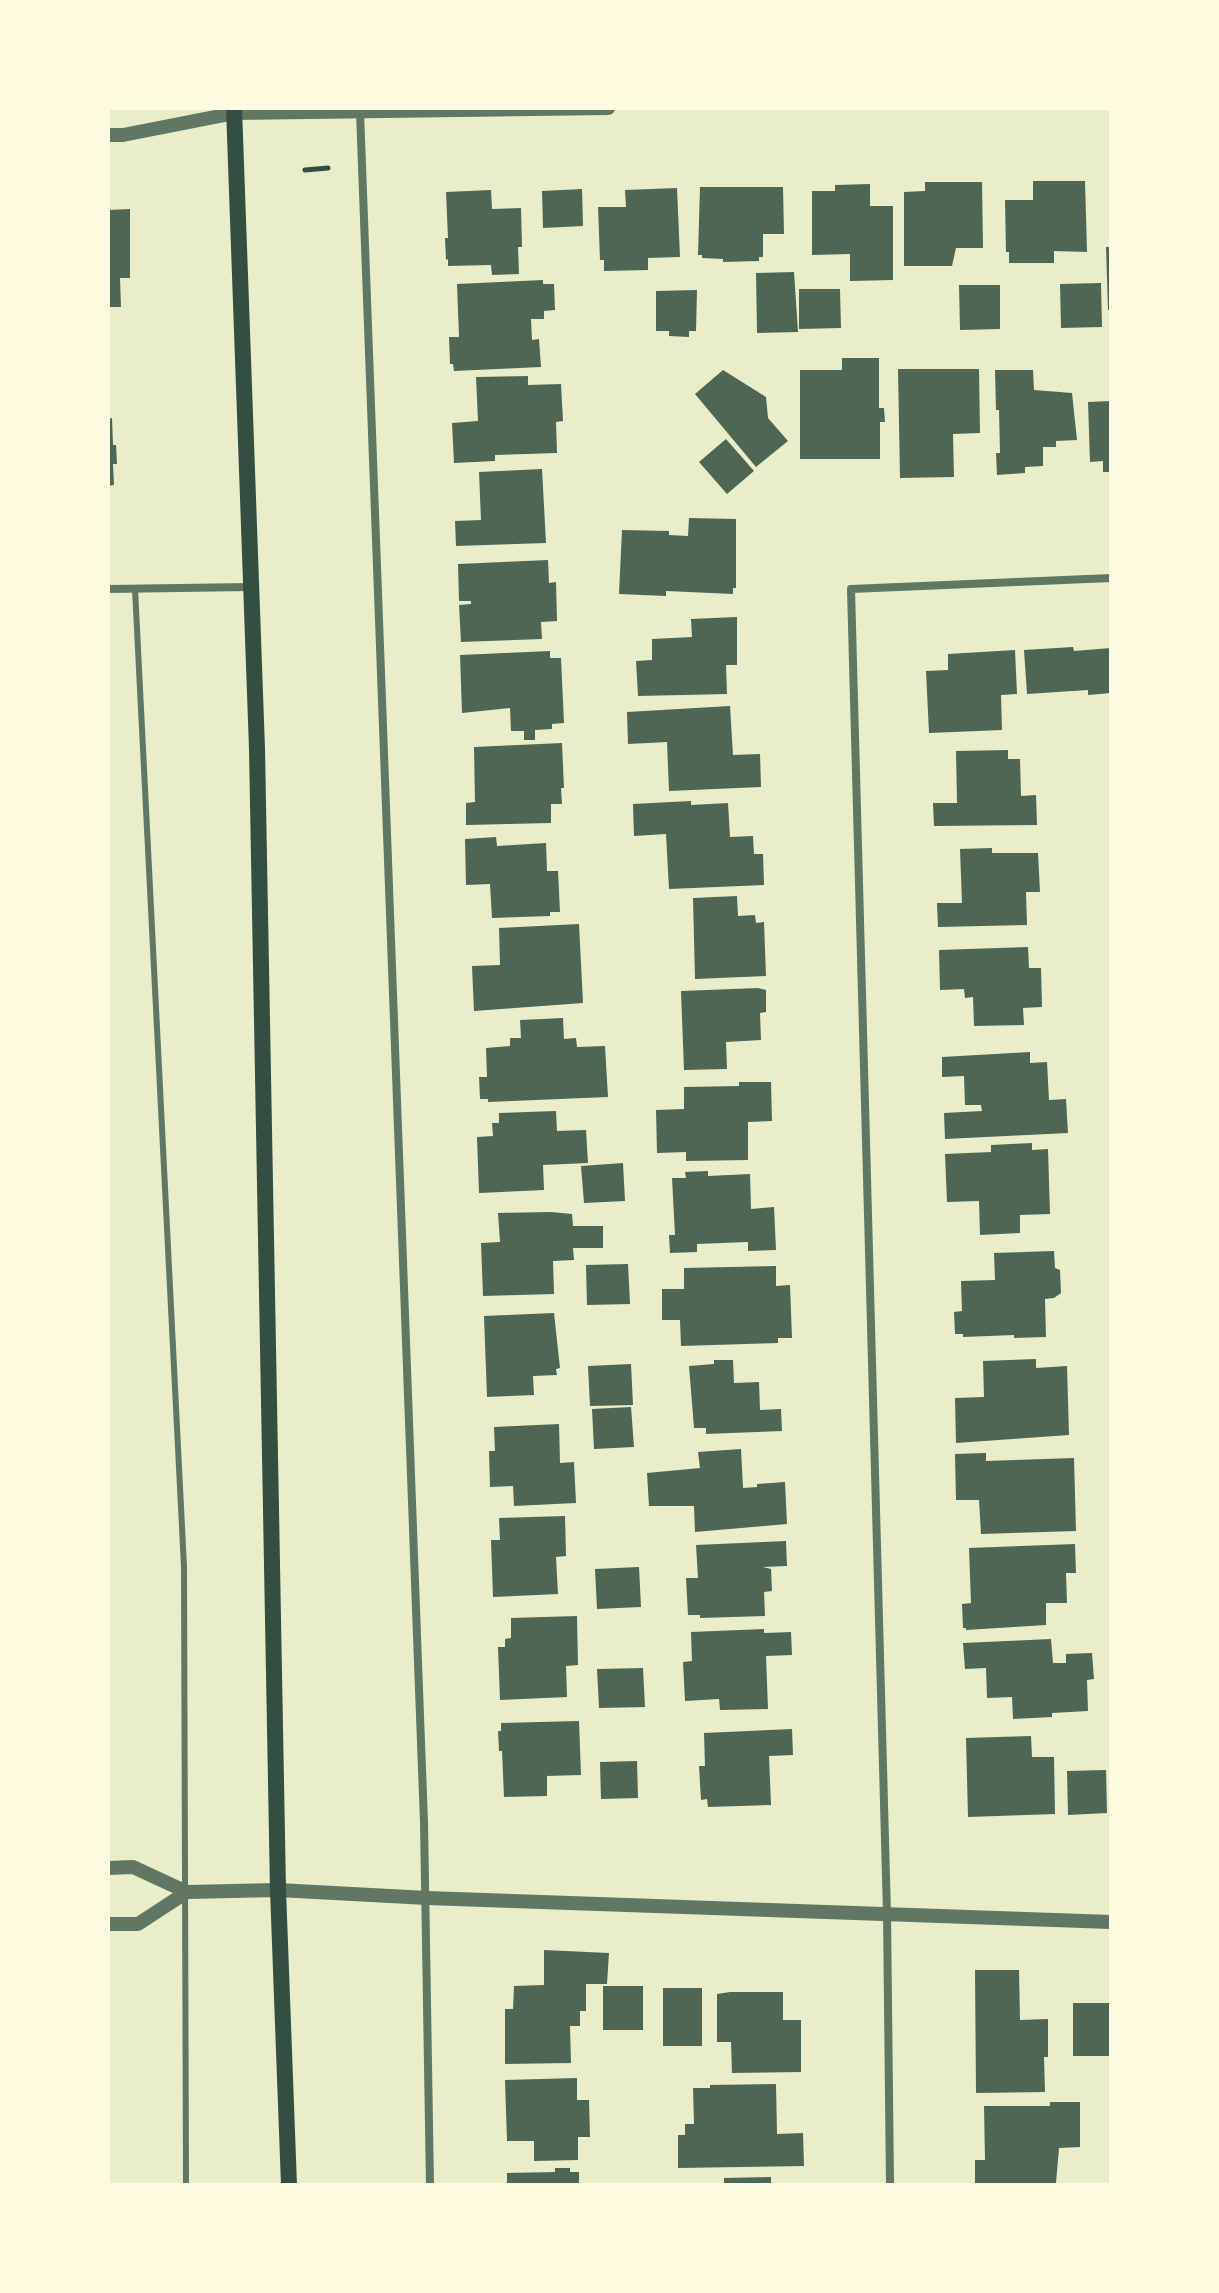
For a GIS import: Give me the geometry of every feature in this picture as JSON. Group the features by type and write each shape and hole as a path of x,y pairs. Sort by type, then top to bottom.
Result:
{"main road":[{"path":"234,111 258,812 278,1890 289,2185"}],"street":[{"path":"217,108 234,111 360,112 608,108"},
{"path":"108,135 123,135 234,111"},
{"path":"360,112 427,1898 430,2185"},
{"path":"890,2185 887,1913 851,589 1111,578"},
{"path":"108,589 251,587"},
{"path":"108,1868 133,1867 187,1892 278,1890 1111,1922"},
{"path":"108,1924 138,1924 187,1892"}],"lane":[{"path":"135,589 184,1567 186,2185"}],"path":[{"path":"305,170 316,166 328,168"}],"building":[{"path":"1033,181 1085,181 1087,252 1054,251 1054,263 1009,263 1005,200 1033,200"},
{"path":"925,182 982,182 983,248 956,248 952,266 904,266 904,192 925,191"},
{"path":"870,184 870,206 893,206 893,280 850,281 850,254 812,255 812,191 835,191 835,185"},
{"path":"700,187 783,187 784,234 763,234 763,257 759,257 759,261 723,262 723,259 702,258 698,255"},
{"path":"677,188 680,257 648,258 648,270 604,271 604,260 600,260 598,207 626,207 625,190"},
{"path":"582,189 583,226 543,228 542,191"},
{"path":"491,190 492,209 521,208 519,274 492,275 491,265 448,266 446,260 446,192"},
{"path":"130,209 130,278 120,278 121,307 108,307 108,210"},
{"path":"1106,247 1111,247 1111,310 1108,310"},
{"path":"794,272 798,332 757,333 756,273"},
{"path":"543,280 543,284 554,284 555,310 544,311 544,319 531,319 532,340 539,339 541,367 454,371 453,364 450,364 449,337 459,337 457,284"},
{"path":"1101,283 1102,327 1061,328 1060,284"},
{"path":"959,285 1000,285 1000,329 960,330"},
{"path":"799,289 840,289 841,328 799,329"},
{"path":"697,290 696,331 689,331 689,337 669,336 669,331 656,331 656,291"},
{"path":"842,358 879,358 879,408 884,408 885,422 880,422 880,459 800,459 800,370 842,370"},
{"path":"898,369 979,369 980,433 953,434 954,477 900,478"},
{"path":"723,370 766,397 768,418 788,441 756,467 695,394"},
{"path":"995,370 1033,370 1034,390 1072,393 1077,440 1056,441 1056,447 1043,447 1043,466 1025,467 1025,473 997,475 996,453 1000,453"},
{"path":"528,376 528,385 561,384 563,421 556,422 557,453 495,455 495,461 454,463 452,423 478,421 476,377"},
{"path":"1111,401 1111,472 1103,472 1103,461 1090,462 1088,402"},
{"path":"112,418 117,464 113,464 114,485 108,486 108,419"},
{"path":"726,439 754,471 727,494 699,462"},
{"path":"542,469 546,543 456,546 455,521 481,520 479,472"},
{"path":"689,518 736,519 736,588 733,588 733,594 666,591 666,596 619,594 622,530 669,531 669,535 688,536"},
{"path":"548,560 549,583 556,582 557,621 541,622 542,639 461,642 459,605 471,604 471,601 459,601 458,564"},
{"path":"737,617 737,665 726,665 727,694 638,696 636,661 652,660 652,639 692,637 691,619"},
{"path":"1073,647 1074,651 1111,648 1111,693 1088,695 1088,690 1027,694 1024,650"},
{"path":"1015,650 1017,694 1001,695 1002,730 929,733 926,671 948,670 948,654"},
{"path":"550,651 550,658 561,658 564,723 552,724 552,729 535,730 535,740 524,740 524,731 511,731 510,708 462,713 460,655"},
{"path":"730,706 733,755 760,754 761,787 669,791 667,742 628,744 627,712"},
{"path":"562,743 562,804 551,804 551,823 466,825 466,803 475,802 474,747"},
{"path":"1008,750 1008,759 1020,759 1021,796 1036,795 1037,825 934,826 933,803 957,803 956,751"},
{"path":"691,801 691,805 728,803 730,837 753,836 754,854 763,854 764,885 669,889 666,834 634,836 633,804"},
{"path":"496,837 497,846 546,843 547,871 558,871 560,912 550,912 550,916 492,918 490,884 466,885 465,839"},
{"path":"992,848 992,853 1038,853 1040,892 1026,892 1027,925 938,927 937,903 962,903 960,849"},
{"path":"737,896 738,916 755,915 756,923 764,922 766,976 695,979 693,898"},
{"path":"579,924 583,1003 474,1011 472,966 500,965 499,928"},
{"path":"1028,947 1029,968 1041,968 1042,1007 1023,1008 1024,1025 974,1026 973,997 965,998 964,989 940,990 939,950"},
{"path":"766,990 766,1012 760,1013 761,1040 726,1042 727,1069 684,1070 681,991"},
{"path":"563,1018 564,1039 576,1038 577,1047 605,1046 608,1097 488,1102 488,1099 480,1099 479,1077 487,1077 486,1048 510,1046 510,1038 521,1038 520,1020"},
{"path":"1030,1052 1030,1063 1047,1062 1049,1100 1066,1099 1068,1133 945,1139 944,1113 982,1111 981,1105 965,1105 964,1076 942,1077 942,1057"},
{"path":"739,1082 771,1082 772,1121 748,1122 748,1160 686,1161 686,1152 657,1153 656,1110 684,1109 684,1087 739,1086"},
{"path":"556,1111 557,1131 586,1130 588,1163 543,1165 544,1190 479,1193 477,1137 493,1136 492,1123 499,1123 499,1113"},
{"path":"1032,1143 1032,1150 1048,1149 1050,1214 1020,1215 1020,1233 980,1235 979,1201 947,1202 945,1154 991,1152 991,1145"},
{"path":"623,1163 625,1201 584,1203 581,1166"},
{"path":"708,1171 708,1176 750,1174 751,1209 774,1207 776,1250 748,1251 748,1242 697,1244 697,1252 670,1253 669,1235 675,1235 672,1178 686,1178 685,1172"},
{"path":"498,1213 572,1214 573,1226 603,1226 603,1248 573,1248 574,1260 553,1261 554,1294 483,1296 481,1243 500,1242"},
{"path":"1054,1251 1055,1268 1060,1270 1061,1293 1045,1299 1046,1337 963,1337 963,1334 955,1334 954,1312 962,1311 961,1281 995,1280 994,1253"},
{"path":"628,1264 630,1304 587,1305 586,1265"},
{"path":"776,1266 776,1286 790,1285 792,1338 778,1338 778,1343 681,1346 680,1320 662,1320 662,1289 684,1289 684,1268"},
{"path":"554,1313 560,1368 556,1369 557,1375 533,1376 534,1395 487,1397 484,1316"},
{"path":"1036,1359 1036,1368 1067,1366 1069,1435 956,1443 955,1398 984,1397 983,1361"},
{"path":"714,1360 733,1360 734,1383 759,1382 760,1410 781,1409 782,1431 706,1434 706,1428 694,1428 689,1366 714,1364"},
{"path":"631,1364 633,1405 590,1406 588,1366"},
{"path":"631,1407 634,1447 594,1449 592,1409"},
{"path":"559,1424 560,1463 574,1462 576,1503 514,1506 513,1486 490,1487 489,1451 495,1451 494,1427"},
{"path":"741,1449 743,1488 785,1482 787,1524 695,1532 694,1506 649,1506 647,1473 700,1468 698,1452"},
{"path":"986,1453 986,1461 1074,1458 1076,1531 981,1534 979,1500 956,1500 955,1454"},
{"path":"565,1516 566,1556 556,1557 558,1594 493,1597 491,1540 500,1540 499,1518"},
{"path":"786,1541 787,1566 763,1567 771,1569 772,1591 764,1592 765,1616 700,1618 700,1615 688,1615 686,1578 698,1578 696,1545"},
{"path":"1075,1544 1076,1573 1066,1573 1067,1603 1046,1603 1046,1625 963,1628 962,1604 971,1603 969,1548"},
{"path":"639,1567 641,1607 597,1609 595,1569"},
{"path":"577,1616 578,1665 566,1666 567,1697 500,1700 498,1647 505,1647 505,1639 511,1638 511,1618"},
{"path":"764,1629 764,1633 791,1632 792,1655 766,1656 768,1709 720,1710 719,1699 685,1701 683,1662 692,1661 691,1632"},
{"path":"1051,1639 1053,1663 1066,1663 1066,1654 1092,1653 1094,1679 1087,1680 1088,1711 1013,1719 1012,1697 987,1698 986,1668 965,1669 963,1643"},
{"path":"643,1668 645,1707 599,1708 597,1669"},
{"path":"579,1721 581,1775 547,1776 547,1796 504,1797 498,1731 501,1731 501,1723"},
{"path":"792,1729 793,1755 769,1756 771,1805 708,1807 707,1799 701,1800 699,1766 705,1766 704,1733"},
{"path":"1031,1736 1032,1757 1054,1757 1055,1814 968,1817 966,1738"},
{"path":"637,1761 638,1798 601,1799 600,1762"},
{"path":"1106,1770 1107,1813 1068,1815 1067,1771"},
{"path":"544,1950 609,1953 607,1984 586,1984 586,2011 580,2011 580,2026 570,2026 571,2063 505,2064 505,2009 513,2009 514,1986 544,1985"},
{"path":"975,1970 1019,1970 1020,2020 1048,2019 1048,2057 1044,2057 1045,2092 976,2093"},
{"path":"603,1986 643,1986 643,2030 603,2030"},
{"path":"663,1988 702,1988 702,2046 663,2046"},
{"path":"783,1992 783,2020 801,2020 801,2072 732,2073 731,2042 717,2042 717,1994"},
{"path":"1073,2003 1109,2003 1109,2056 1073,2056"},
{"path":"577,2078 577,2100 589,2100 590,2137 578,2137 578,2160 534,2161 534,2141 507,2141 505,2080"},
{"path":"776,2084 777,2134 803,2133 804,2166 678,2168 678,2135 685,2135 685,2124 694,2124 693,2088"},
{"path":"1050,2102 1080,2102 1080,2147 1059,2148 1056,2183 975,2184 975,2160 985,2160 984,2106 1050,2106"},
{"path":"555,2168 570,2168 570,2172 579,2172 579,2185 507,2185 507,2173 555,2172"},
{"path":"771,2177 771,2185 724,2185 724,2178"}]}
